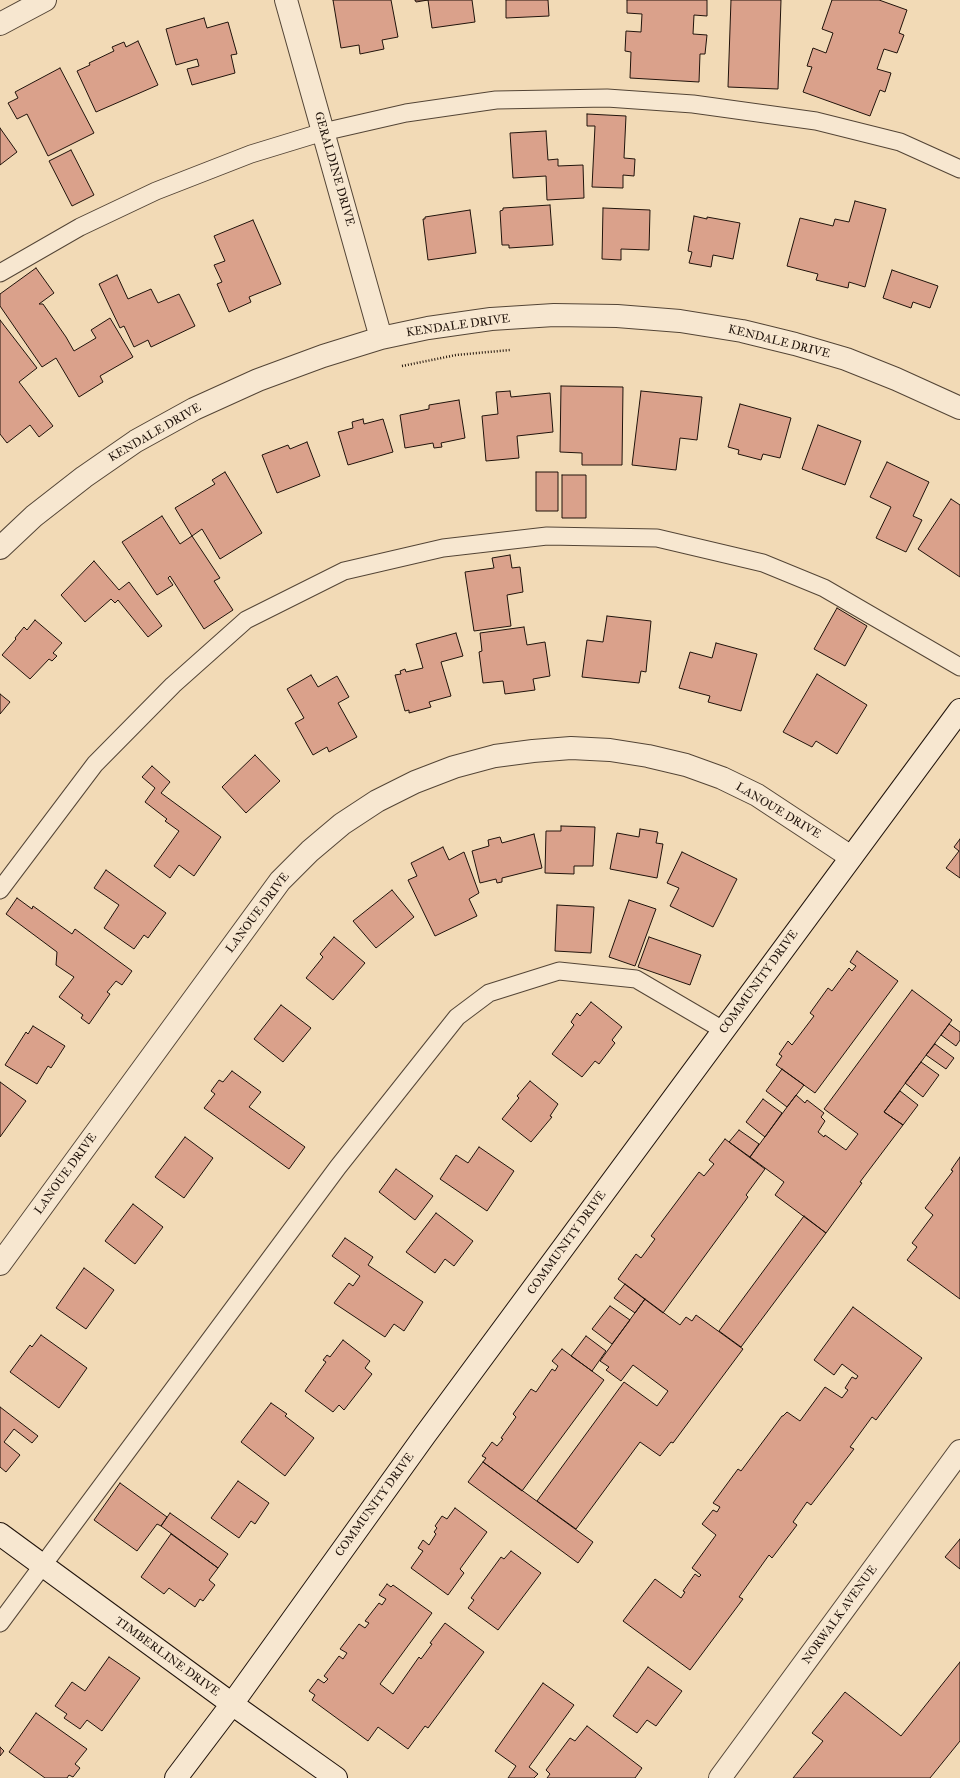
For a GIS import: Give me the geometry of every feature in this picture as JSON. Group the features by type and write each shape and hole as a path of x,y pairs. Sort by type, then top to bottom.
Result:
{"street":[{"path":"0,24 45,0"},
{"name":"GERALDINE DRIVE","path":"286,0 381,338"},
{"name":"KENDALE DRIVE","path":"0,548 34,516 84,476 136,441 188,413 258,380 323,356 381,338 428,328 491,319 554,315 617,316 680,322 742,331 817,350 896,379 960,408"},
{"name":"COMMUNITY DRIVE","path":"176,1778 232,1704 425,1435 960,710"},
{"name":"LANOUE DRIVE","path":"0,1264 280,881 310,850 342,824 377,801 415,782 454,767 495,756 533,750 571,748 594,749 648,756 686,765 757,795 851,857"},
{"name":"NORWALK AVENUE","path":"720,1778 960,1451"},
{"name":"TIMBERLINE DRIVE","path":"0,1534 232,1704 336,1778"}],"lane":[{"path":"0,272 80,227 156,191 251,154 323,132 406,113 496,100 607,98 694,104 816,121 900,142 960,169"},
{"path":"0,890 94,764 173,685 246,620 344,571 398,558 443,548 547,536 657,538 763,563 824,588 960,667"},
{"path":"0,1623 42,1564 338,1167 457,1017 489,993 559,971 636,979 723,1030"}],"path":[{"path":"402,366 456,355 510,350"}],"building":[{"path":"333,0 391,0 398,37 382,40 384,49 360,54 359,45 341,48"},
{"path":"415,0 428,0 416,2"},
{"path":"428,0 472,0 475,22 432,28"},
{"path":"506,0 548,0 549,16 506,18"},
{"path":"627,0 707,0 707,16 694,15 693,34 707,35 705,54 700,54 699,82 630,78 631,52 625,51 626,31 641,32 642,14 627,13"},
{"path":"731,0 781,0 778,89 728,87"},
{"path":"832,0 879,0 907,10 899,33 904,35 897,53 884,49 877,69 891,73 885,92 880,90 870,116 803,92 812,67 807,66 813,48 826,53 833,33 822,29"},
{"path":"204,18 207,28 228,22 237,54 231,55 235,73 192,85 187,69 199,66 197,59 176,65 166,29"},
{"path":"138,41 158,85 96,112 77,71 90,65 89,63 114,51 112,47 124,42 126,47"},
{"path":"60,68 94,133 48,156 27,114 17,119 8,103 18,98 15,92"},
{"path":"587,114 626,116 624,158 635,159 634,176 623,175 623,188 592,187 595,126 587,126"},
{"path":"0,128 17,152 0,165"},
{"path":"546,131 548,160 558,159 558,166 583,165 584,198 547,200 546,176 513,178 510,133"},
{"path":"71,150 94,195 72,206 49,161"},
{"path":"855,201 886,209 865,287 849,282 848,288 816,280 818,274 787,266 800,218 833,226 835,219 849,222"},
{"path":"550,205 553,245 509,248 509,245 502,245 500,211 503,210 503,208"},
{"path":"603,208 650,210 649,250 621,249 621,260 602,259"},
{"path":"470,210 476,253 428,260 423,219 425,219 425,217"},
{"path":"694,216 740,223 733,259 713,255 711,267 689,263 692,252 688,251"},
{"path":"253,220 281,284 249,297 251,302 229,312 217,284 222,282 214,265 225,261 214,236"},
{"path":"36,268 54,293 39,304 43,304 74,351 96,338 91,330 110,318 133,357 100,376 103,382 79,397 56,358 42,367 0,306 0,294"},
{"path":"892,270 938,286 930,308 913,302 911,308 883,298"},
{"path":"117,275 128,299 151,289 158,303 179,294 195,326 151,347 148,340 134,347 124,326 120,328 99,284"},
{"path":"0,320 37,368 19,382 53,426 39,437 30,425 7,443 0,434"},
{"path":"561,386 623,387 622,465 582,465 582,453 560,452"},
{"path":"510,391 511,397 550,393 553,432 517,436 519,458 486,461 482,416 498,414 496,392"},
{"path":"641,391 702,397 697,440 680,438 676,470 632,465"},
{"path":"459,400 465,438 441,443 442,447 434,448 433,443 405,448 400,415 429,409 429,405"},
{"path":"740,404 791,418 780,458 763,454 761,460 738,454 739,450 728,447"},
{"path":"363,419 364,424 383,419 393,452 348,465 338,432 353,428 352,422"},
{"path":"818,425 861,441 845,485 802,469"},
{"path":"307,442 320,476 277,493 262,455 288,445 290,449"},
{"path":"887,462 929,482 913,516 922,520 906,552 876,538 891,507 870,497"},
{"path":"225,472 262,533 220,559 202,529 192,536 175,508 215,484 212,480"},
{"path":"536,472 558,472 558,511 536,511"},
{"path":"562,475 586,475 586,518 562,518"},
{"path":"951,499 960,505 960,577 918,549"},
{"path":"162,516 180,544 192,536 220,578 214,581 233,610 204,629 170,576 168,578 173,585 157,595 122,542"},
{"path":"510,555 512,568 520,567 523,592 507,595 511,626 474,631 465,572 494,568 492,558"},
{"path":"94,561 119,590 129,582 162,626 148,637 118,600 115,603 111,599 85,622 61,595"},
{"path":"837,608 867,626 845,666 814,649"},
{"path":"607,616 651,621 646,672 641,671 639,683 582,677 587,640 603,642"},
{"path":"35,620 62,643 53,653 57,656 52,661 49,659 30,679 2,655 24,627 27,630"},
{"path":"524,627 527,645 545,642 550,676 533,679 535,690 505,694 503,681 483,683 479,652 482,651 480,633"},
{"path":"456,633 463,656 441,662 451,696 429,702 431,707 409,713 409,710 405,711 395,675 401,674 400,671 405,669 406,672 423,668 416,644"},
{"path":"716,643 757,654 741,711 708,702 710,696 679,688 690,652 712,658"},
{"path":"817,674 867,705 837,754 816,741 812,747 783,732"},
{"path":"311,675 318,687 337,676 349,697 338,703 357,737 329,752 327,747 313,755 295,723 304,718 287,689"},
{"path":"0,694 10,702 0,714"},
{"path":"255,755 280,781 246,813 222,787"},
{"path":"152,766 170,782 161,793 221,837 194,876 179,865 170,878 154,866 179,831 165,821 167,819 145,802 155,788 142,777"},
{"path":"561,826 595,827 593,866 574,866 574,874 545,873 546,831 561,831"},
{"path":"640,829 658,832 656,843 663,844 657,878 610,869 617,833 639,837"},
{"path":"534,834 542,868 502,878 502,882 497,883 496,879 480,883 472,851 489,846 488,840 500,837 502,843"},
{"path":"960,839 960,878 946,868 959,851 954,847"},
{"path":"443,847 449,860 464,852 479,893 469,899 477,916 435,936 408,880 417,876 411,863"},
{"path":"682,852 737,879 713,927 670,906 679,888 667,883"},
{"path":"106,870 166,913 148,938 144,935 134,949 104,928 119,905 94,888"},
{"path":"392,890 414,917 376,948 353,921"},
{"path":"17,898 32,909 33,906 72,934 75,929 132,971 122,985 116,981 107,992 110,994 89,1024 81,1018 83,1015 59,997 74,977 56,965 57,952 6,914"},
{"path":"629,900 656,909 635,966 609,957"},
{"path":"557,905 594,907 591,953 555,951"},
{"path":"334,937 365,963 333,1000 306,978 323,957 320,954"},
{"path":"649,937 701,955 690,985 638,967"},
{"path":"857,951 898,981 815,1093 776,1065 782,1056 779,1054 788,1041 792,1045 814,1016 810,1013 828,988 832,991 849,968 852,971 856,966 850,962"},
{"path":"912,990 952,1020 884,1112 903,1125 860,1182 862,1183 826,1233 775,1195 784,1182 750,1157 796,1095 805,1103 807,1100 824,1113 821,1117 825,1121 818,1132 824,1137 825,1135 846,1150 858,1134 824,1109"},
{"path":"591,1002 622,1027 612,1040 615,1043 599,1064 595,1061 582,1077 552,1054 574,1025 571,1022 577,1013 580,1016"},
{"path":"281,1005 311,1028 283,1062 254,1039"},
{"path":"949,1024 960,1032 960,1040 956,1046 941,1035"},
{"path":"33,1026 65,1046 51,1068 48,1066 37,1084 5,1065 26,1032 28,1034"},
{"path":"935,1044 954,1058 946,1069 926,1055"},
{"path":"921,1062 939,1075 923,1097 905,1083"},
{"path":"782,1069 804,1085 787,1107 766,1091"},
{"path":"232,1071 261,1092 249,1107 305,1147 289,1169 204,1108 215,1094 211,1091 219,1080 223,1082"},
{"path":"530,1081 558,1104 550,1116 552,1117 531,1142 502,1119 519,1098 517,1096"},
{"path":"0,1082 26,1101 0,1137"},
{"path":"900,1091 918,1105 903,1125 884,1112"},
{"path":"763,1099 782,1113 765,1137 746,1122"},
{"path":"739,1130 759,1144 750,1157 729,1142"},
{"path":"185,1137 213,1158 184,1198 155,1177"},
{"path":"725,1139 765,1169 746,1195 748,1197 663,1313 618,1279 636,1254 641,1258 655,1239 651,1236 699,1172 704,1176 714,1164 709,1160"},
{"path":"479,1147 514,1171 487,1211 440,1179 456,1155 468,1163"},
{"path":"960,1157 960,1299 907,1260 917,1247 912,1243 933,1215 925,1208 953,1171 951,1170"},
{"path":"396,1169 433,1196 415,1220 379,1192"},
{"path":"133,1204 163,1227 135,1264 105,1241"},
{"path":"436,1213 473,1241 454,1266 445,1259 435,1273 406,1252"},
{"path":"804,1216 826,1233 741,1347 719,1331"},
{"path":"345,1238 373,1257 368,1265 423,1302 404,1331 394,1324 385,1337 334,1303 349,1283 353,1286 360,1276 332,1256"},
{"path":"84,1268 114,1290 86,1329 56,1308"},
{"path":"625,1284 645,1299 635,1313 614,1298"},
{"path":"645,1299 680,1325 686,1317 692,1321 696,1315 743,1349 673,1443 671,1442 660,1456 640,1442 576,1529 537,1501 624,1382 657,1406 668,1391 633,1365 621,1381 606,1370 609,1367 600,1361"},
{"path":"610,1306 630,1320 612,1344 592,1329"},
{"path":"853,1307 922,1358 876,1420 872,1417 850,1447 854,1449 811,1505 807,1502 793,1522 797,1525 772,1558 769,1555 739,1597 743,1599 690,1670 623,1621 655,1579 681,1598 685,1592 683,1591 695,1574 699,1577 701,1575 692,1568 716,1535 702,1524 713,1510 717,1512 720,1507 713,1503 738,1469 741,1471 782,1416 787,1412 800,1421 825,1387 842,1398 848,1390 845,1388 852,1377 856,1379 858,1376 842,1364 834,1375 814,1360"},
{"path":"41,1335 87,1368 59,1408 10,1372 30,1345 32,1347"},
{"path":"586,1336 606,1351 592,1371 571,1356"},
{"path":"343,1340 370,1361 365,1368 372,1374 344,1410 339,1405 333,1412 305,1391 326,1362 323,1360 327,1355 330,1357"},
{"path":"562,1349 604,1380 522,1491 483,1462 486,1458 482,1456 492,1442 497,1446 503,1439 501,1438 516,1417 513,1414 531,1389 536,1392 552,1369 555,1371 558,1366 552,1361"},
{"path":"271,1403 287,1414 285,1416 314,1438 285,1476 241,1442"},
{"path":"0,1407 38,1436 32,1443 14,1429 4,1442 20,1455 6,1472 0,1467"},
{"path":"483,1462 593,1542 578,1563 468,1482"},
{"path":"238,1481 269,1503 255,1524 251,1521 239,1538 211,1518"},
{"path":"120,1483 167,1517 161,1526 157,1524 137,1551 94,1520"},
{"path":"455,1508 487,1532 460,1569 464,1573 448,1595 411,1568 423,1551 418,1548 423,1540 429,1545 436,1534 434,1532 437,1528 435,1526 442,1516 447,1519"},
{"path":"170,1513 228,1554 218,1568 161,1526"},
{"path":"171,1534 218,1568 209,1580 215,1585 203,1601 200,1599 195,1607 169,1588 164,1594 141,1577"},
{"path":"960,1539 960,1569 945,1557"},
{"path":"511,1551 541,1573 498,1630 468,1608 474,1600 471,1598 501,1557 504,1559"},
{"path":"387,1584 391,1587 393,1585 432,1613 380,1684 393,1694 419,1657 421,1659 432,1644 430,1643 445,1623 484,1652 428,1728 425,1726 408,1749 378,1727 368,1741 312,1700 315,1695 309,1691 318,1679 324,1683 328,1679 324,1676 339,1656 343,1659 347,1653 340,1649 359,1624 365,1628 369,1623 365,1621 379,1603 382,1605 386,1599 379,1595"},
{"path":"109,1657 140,1678 102,1731 87,1720 80,1729 64,1718 67,1714 55,1706 72,1682 85,1691"},
{"path":"960,1662 960,1741 930,1778 793,1778 823,1741 812,1733 845,1692 901,1736"},
{"path":"648,1667 682,1691 656,1726 647,1720 637,1733 613,1716"},
{"path":"543,1683 574,1705 529,1767 538,1774 534,1778 508,1778 516,1766 495,1751"},
{"path":"36,1713 87,1749 75,1764 80,1768 73,1777 69,1775 67,1778 45,1778 9,1752"},
{"path":"587,1726 642,1768 635,1778 547,1778 550,1774 546,1770 570,1738 575,1741"},
{"path":"0,1747 4,1751 0,1756"}]}
